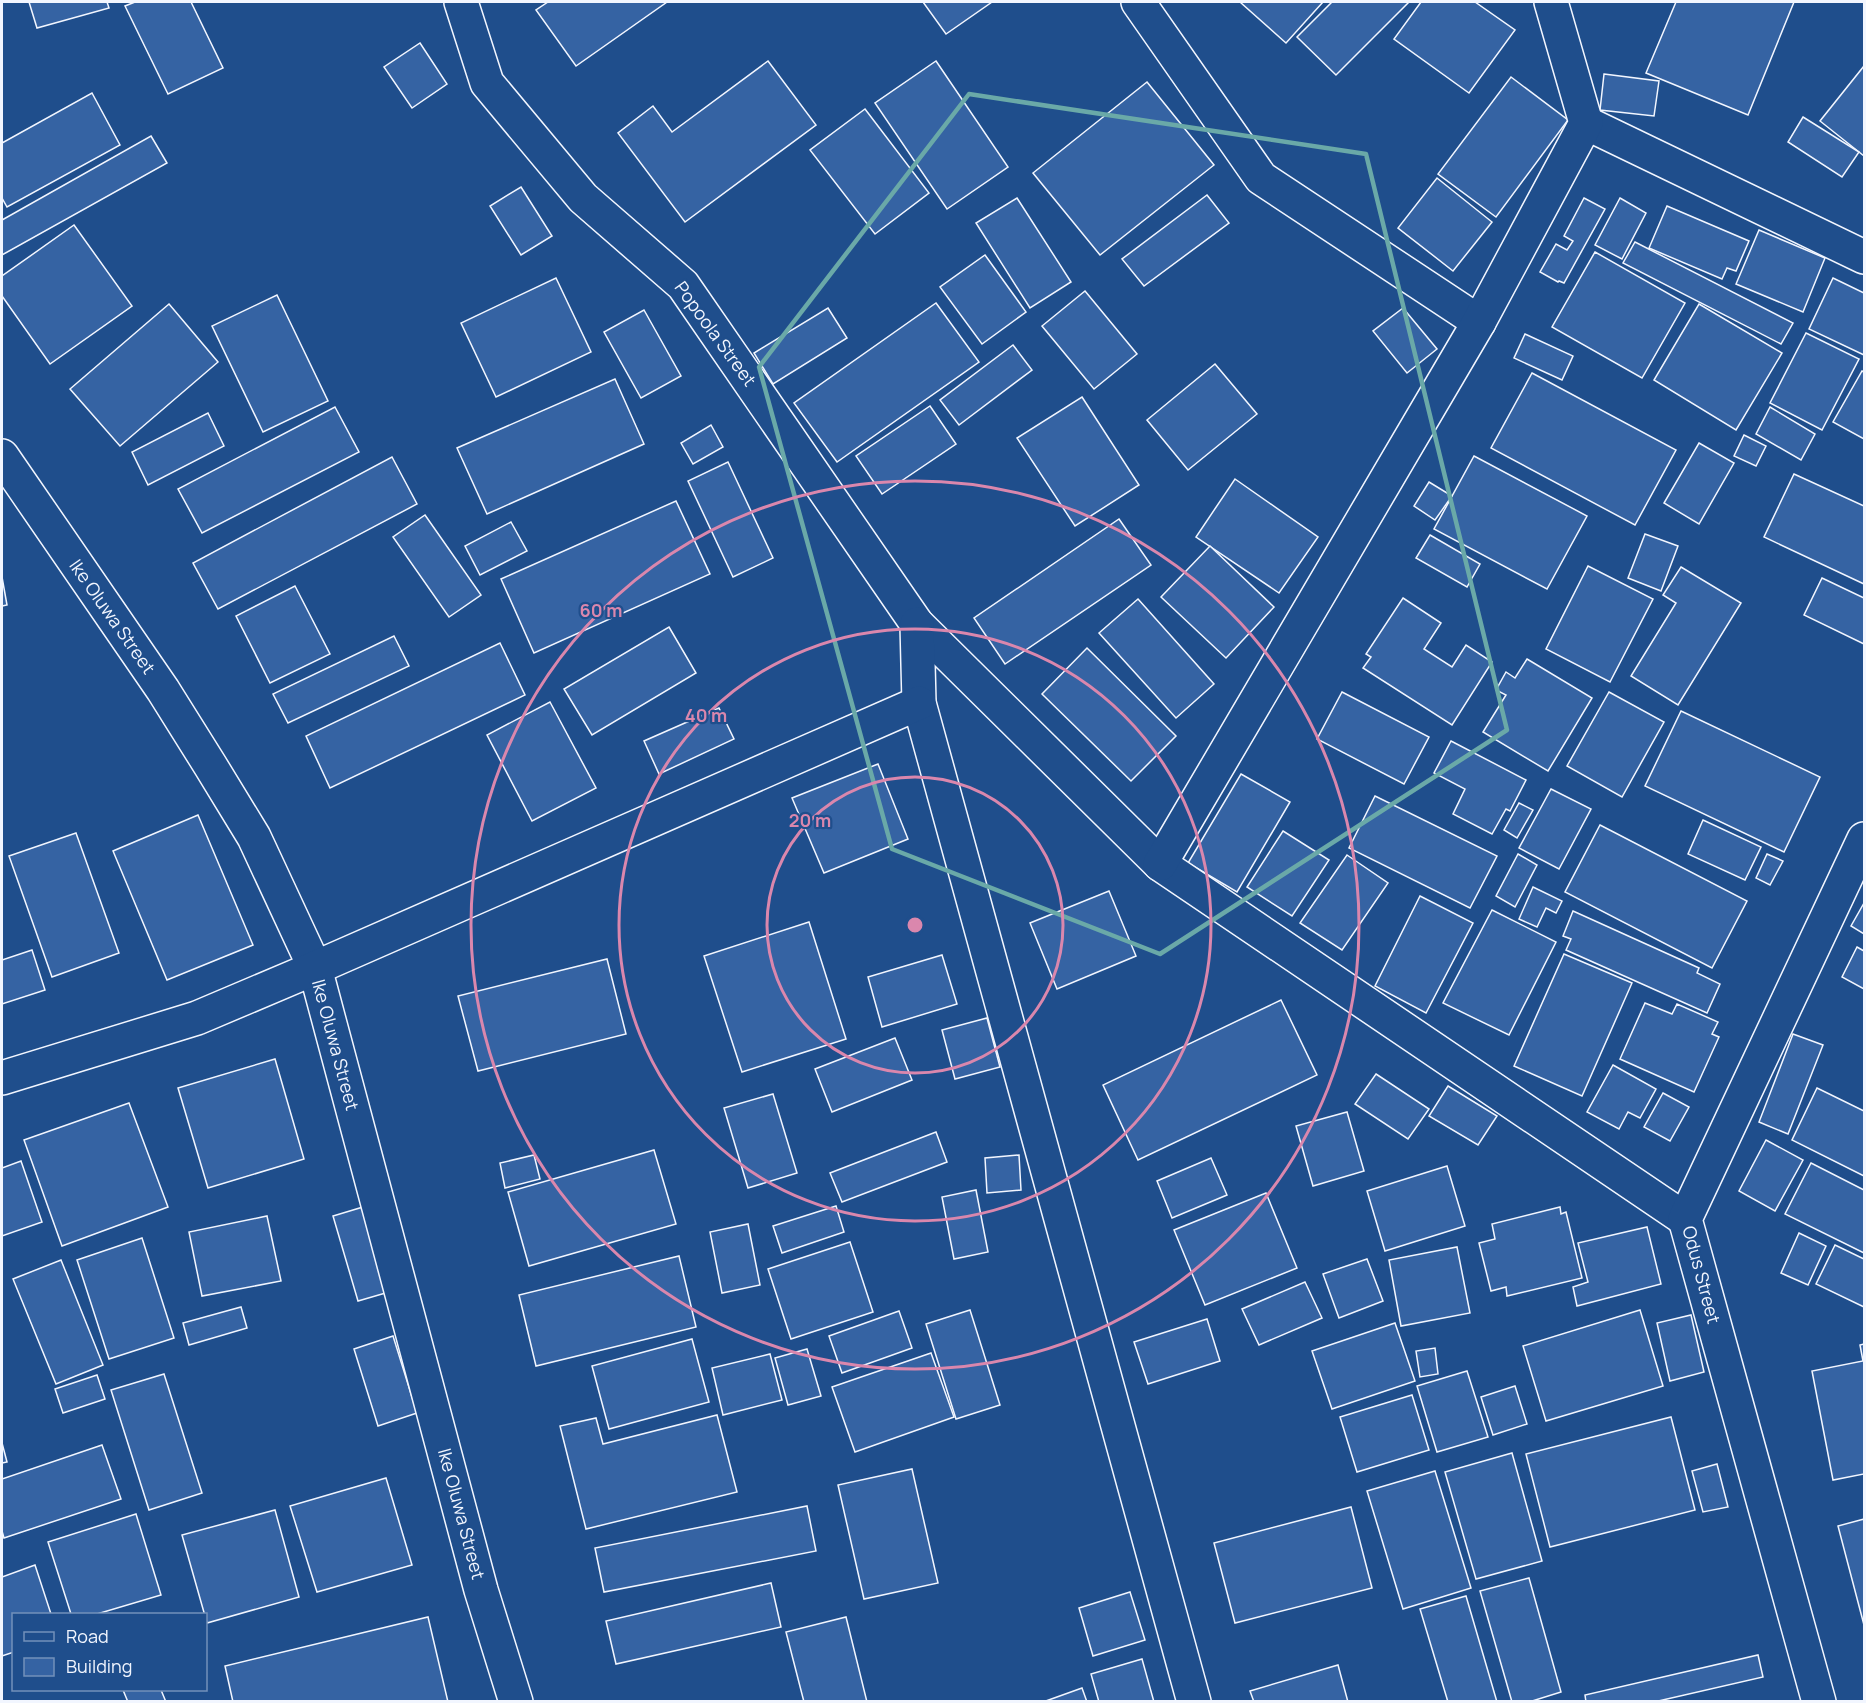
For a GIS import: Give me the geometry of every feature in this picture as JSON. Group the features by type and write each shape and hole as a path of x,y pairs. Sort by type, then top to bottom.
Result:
{"street":[{"name":"Popoola Street","path":"461,2 488,83 583,198 683,285 917,624 1160,864 1685,1219"},
{"path":"1138,2 1261,178 1479,322"},
{"path":"1160,864 1479,322 1586,123 1551,2"},
{"path":"1586,123 1864,257"},
{"name":"Ike Oluwa Street","path":"2,456 163,690 210,765 254,837 315,968 481,1590 516,1701"},
{"path":"917,624 919,704 1194,1701"},
{"path":"2,1078 197,1017 315,968 919,704"},
{"name":"Odus Street","path":"1818,1701 1685,1219 1864,839"}],"highlighted area":[{"path":"969,94 1366,154 1507,730 1160,954 892,849 759,367"}],"building":[{"path":"29,2 107,2 109,8 37,28"},
{"path":"135,2 191,2 223,68 168,94 125,6"},
{"path":"548,2 667,2 576,66 536,10"},
{"path":"923,2 992,2 946,34"},
{"path":"1240,2 1323,2 1286,43"},
{"path":"1332,2 1409,2 1336,75 1297,37"},
{"path":"1421,2 1475,2 1515,30 1469,93 1394,39"},
{"path":"1676,2 1794,2 1748,115 1646,73"},
{"path":"420,43 447,84 412,108 384,67"},
{"path":"768,61 816,125 685,222 618,133 653,106 672,132"},
{"path":"936,61 1008,167 947,209 875,103"},
{"path":"1864,66 1864,156 1820,121"},
{"path":"1604,74 1659,81 1654,116 1600,110"},
{"path":"1511,77 1568,120 1496,217 1438,174"},
{"path":"1147,82 1214,165 1100,255 1033,173"},
{"path":"92,93 120,145 7,207 2,198 2,143"},
{"path":"865,109 929,193 875,234 810,150"},
{"path":"1803,117 1859,152 1842,177 1788,142"},
{"path":"151,136 167,163 2,255 2,220"},
{"path":"1437,178 1492,222 1453,271 1398,228"},
{"path":"521,187 552,236 521,255 490,206"},
{"path":"1207,195 1229,223 1144,286 1122,259"},
{"path":"1017,198 1071,282 1030,308 976,223"},
{"path":"1584,198 1605,209 1564,283 1558,282 1540,272 1556,244 1567,250 1573,241 1564,236"},
{"path":"1620,198 1646,213 1622,259 1595,245"},
{"path":"1667,206 1749,241 1736,271 1727,268 1722,279 1649,248"},
{"path":"74,225 132,306 50,364 2,296 2,276"},
{"path":"1759,230 1825,258 1803,312 1736,284"},
{"path":"1635,242 1793,323 1781,344 1623,263"},
{"path":"1595,252 1685,303 1642,378 1552,327"},
{"path":"985,255 1026,312 982,344 940,287"},
{"path":"556,278 591,352 496,397 461,323"},
{"path":"1833,278 1864,293 1864,355 1809,329"},
{"path":"1085,291 1137,354 1094,389 1042,326"},
{"path":"277,295 328,401 263,432 212,326"},
{"path":"936,303 979,362 837,462 794,403"},
{"path":"169,304 218,362 120,446 70,389"},
{"path":"1699,304 1782,353 1736,430 1654,380"},
{"path":"828,308 847,338 773,384 754,353"},
{"path":"1403,308 1437,349 1407,373 1373,331"},
{"path":"644,310 681,376 641,398 604,332"},
{"path":"1806,333 1859,359 1822,430 1770,403"},
{"path":"1525,334 1573,356 1562,380 1514,358"},
{"path":"1013,345 1032,370 959,425 940,400"},
{"path":"1215,364 1257,414 1188,470 1147,420"},
{"path":"1862,371 1864,372 1864,439 1833,422"},
{"path":"1532,373 1676,450 1635,525 1491,448"},
{"path":"615,379 644,444 487,514 457,448"},
{"path":"1082,397 1139,485 1075,526 1017,438"},
{"path":"930,406 956,444 882,494 856,456"},
{"path":"335,407 359,452 202,533 178,489"},
{"path":"1770,407 1815,434 1801,460 1756,434"},
{"path":"208,413 224,446 148,485 132,452"},
{"path":"711,425 723,447 693,464 681,443"},
{"path":"1744,435 1766,446 1756,466 1734,456"},
{"path":"1699,443 1734,463 1699,524 1664,503"},
{"path":"1474,456 1587,516 1547,589 1434,529"},
{"path":"392,457 417,504 218,609 193,563"},
{"path":"728,462 773,558 733,577 688,481"},
{"path":"1794,474 1864,506 1864,584 1764,537"},
{"path":"1235,479 1318,537 1279,593 1196,537"},
{"path":"1429,482 1452,496 1435,520 1414,506"},
{"path":"676,501 710,574 534,653 501,579"},
{"path":"425,515 481,595 449,617 393,537"},
{"path":"1119,519 1151,565 1005,664 974,618"},
{"path":"511,522 527,551 480,575 465,546"},
{"path":"1645,534 1678,546 1661,591 1628,578"},
{"path":"1430,535 1480,564 1467,587 1416,558"},
{"path":"1210,546 1274,607 1226,658 1161,597"},
{"path":"1588,566 1653,599 1610,682 1546,649"},
{"path":"1681,567 1741,603 1678,705 1631,676 1676,603 1663,595"},
{"path":"2,577 7,605 2,606"},
{"path":"1822,578 1864,598 1864,644 1804,615"},
{"path":"295,586 330,654 270,683 236,616"},
{"path":"1403,598 1441,623 1424,649 1452,667 1466,645 1492,662 1452,725 1363,668 1371,657 1366,654"},
{"path":"1138,599 1214,684 1176,718 1099,633"},
{"path":"669,627 696,673 592,735 564,689"},
{"path":"394,636 409,666 288,723 273,694"},
{"path":"500,643 525,695 330,788 306,736"},
{"path":"1087,648 1176,736 1131,781 1042,694"},
{"path":"1527,659 1592,698 1548,771 1483,732 1506,695 1496,690 1506,672 1515,678"},
{"path":"1342,692 1429,737 1404,784 1317,739"},
{"path":"1609,692 1664,722 1622,797 1567,766"},
{"path":"550,702 596,788 532,821 487,735"},
{"path":"719,708 734,739 659,774 644,741"},
{"path":"1681,711 1820,777 1784,852 1645,786"},
{"path":"1451,741 1526,780 1510,811 1506,809 1492,834 1453,814 1465,789 1434,773"},
{"path":"878,764 908,839 824,873 792,798"},
{"path":"1241,774 1290,802 1237,892 1188,863"},
{"path":"1551,789 1591,809 1559,869 1519,848"},
{"path":"1375,796 1497,856 1470,908 1349,848"},
{"path":"1519,803 1533,810 1517,838 1504,830"},
{"path":"198,815 253,945 167,980 113,851"},
{"path":"1703,820 1761,847 1745,880 1688,854"},
{"path":"1600,825 1747,901 1712,968 1565,892"},
{"path":"1283,831 1329,860 1292,916 1247,887"},
{"path":"76,833 119,953 52,977 9,856"},
{"path":"1518,854 1537,865 1515,907 1496,896"},
{"path":"1767,854 1783,861 1770,885 1756,878"},
{"path":"1347,855 1388,883 1342,950 1300,923"},
{"path":"1533,887 1562,901 1556,913 1546,908 1537,927 1519,919"},
{"path":"1109,891 1136,956 1057,989 1030,923"},
{"path":"1420,896 1473,923 1426,1013 1375,986"},
{"path":"1864,903 1864,934 1851,926"},
{"path":"1492,910 1556,942 1509,1035 1443,1003"},
{"path":"1573,911 1699,968 1697,973 1720,984 1707,1013 1566,950 1571,939 1563,936"},
{"path":"809,922 846,1039 742,1072 704,956"},
{"path":"1857,947 1864,951 1864,989 1842,977"},
{"path":"32,950 45,990 2,1004 2,960"},
{"path":"1564,954 1632,983 1582,1096 1514,1066"},
{"path":"942,955 957,1004 882,1027 868,977"},
{"path":"607,959 626,1034 478,1071 458,996"},
{"path":"1281,1000 1317,1075 1138,1160 1103,1085"},
{"path":"1645,1003 1672,1014 1677,1004 1718,1022 1712,1034 1719,1037 1694,1092 1620,1059"},
{"path":"987,1018 1000,1067 955,1079 942,1030"},
{"path":"1793,1034 1823,1045 1788,1134 1759,1122"},
{"path":"895,1038 912,1080 832,1112 815,1069"},
{"path":"275,1059 304,1159 208,1188 178,1088"},
{"path":"1613,1065 1656,1089 1640,1118 1628,1112 1619,1129 1587,1112"},
{"path":"1376,1074 1429,1109 1408,1139 1355,1104"},
{"path":"1448,1086 1497,1116 1478,1145 1429,1116"},
{"path":"1817,1088 1864,1111 1864,1176 1792,1140"},
{"path":"1663,1093 1689,1107 1670,1141 1644,1127"},
{"path":"773,1094 797,1173 748,1188 724,1108"},
{"path":"129,1103 168,1207 62,1246 24,1140"},
{"path":"1347,1112 1364,1171 1313,1186 1296,1126"},
{"path":"936,1132 947,1162 842,1202 830,1173"},
{"path":"1766,1140 1803,1160 1775,1211 1739,1191"},
{"path":"654,1150 676,1224 529,1266 508,1192"},
{"path":"534,1155 540,1179 505,1188 500,1163"},
{"path":"1019,1155 1021,1190 987,1193 985,1158"},
{"path":"1211,1158 1227,1195 1172,1218 1157,1181"},
{"path":"21,1161 42,1222 2,1236 2,1168"},
{"path":"1811,1163 1864,1190 1864,1253 1785,1214"},
{"path":"1447,1166 1465,1226 1385,1251 1367,1191"},
{"path":"976,1190 988,1252 954,1259 942,1197"},
{"path":"1266,1193 1297,1268 1205,1305 1174,1230"},
{"path":"836,1206 844,1232 782,1253 773,1226"},
{"path":"363,1207 389,1292 358,1301 333,1216"},
{"path":"1560,1207 1561,1214 1566,1212 1582,1278 1507,1296 1506,1287 1491,1291 1479,1243 1495,1239 1492,1224"},
{"path":"267,1216 281,1281 202,1296 189,1232"},
{"path":"748,1224 760,1285 722,1293 710,1232"},
{"path":"1647,1227 1661,1284 1577,1306 1573,1287 1588,1282 1578,1243"},
{"path":"1799,1233 1826,1246 1808,1285 1781,1273"},
{"path":"142,1238 174,1338 109,1359 77,1260"},
{"path":"850,1242 873,1312 791,1339 768,1269"},
{"path":"1835,1245 1864,1259 1864,1307 1816,1284"},
{"path":"1457,1247 1470,1313 1401,1326 1389,1260"},
{"path":"679,1256 696,1327 536,1366 519,1295"},
{"path":"1367,1259 1383,1301 1339,1318 1323,1274"},
{"path":"61,1260 103,1365 56,1384 13,1279"},
{"path":"1305,1282 1322,1318 1259,1345 1242,1309"},
{"path":"241,1307 247,1328 189,1345 183,1323"},
{"path":"970,1310 1000,1405 956,1419 926,1324"},
{"path":"1640,1310 1663,1386 1546,1421 1523,1346"},
{"path":"899,1311 912,1348 842,1373 829,1336"},
{"path":"1691,1315 1704,1372 1670,1381 1657,1323"},
{"path":"1207,1319 1220,1361 1148,1384 1134,1342"},
{"path":"1395,1323 1415,1381 1332,1409 1312,1351"},
{"path":"393,1336 417,1413 378,1426 354,1349"},
{"path":"692,1339 709,1402 609,1429 592,1366"},
{"path":"1864,1344 1864,1474 1833,1480 1812,1371 1863,1361 1860,1345"},
{"path":"1435,1348 1438,1374 1420,1377 1416,1351"},
{"path":"807,1349 821,1396 788,1405 775,1358"},
{"path":"931,1353 954,1417 855,1452 832,1387"},
{"path":"770,1354 782,1400 723,1415 712,1368"},
{"path":"1467,1371 1488,1437 1437,1452 1417,1386"},
{"path":"164,1374 202,1493 149,1510 111,1390"},
{"path":"97,1375 105,1399 63,1413 55,1389"},
{"path":"1515,1386 1527,1424 1493,1435 1481,1397"},
{"path":"1412,1395 1429,1450 1357,1472 1340,1417"},
{"path":"717,1415 737,1492 586,1529 560,1426 596,1418 603,1444"},
{"path":"1671,1417 1695,1510 1550,1547 1526,1454"},
{"path":"2,1443 7,1462 2,1463"},
{"path":"102,1445 121,1499 4,1538 2,1479"},
{"path":"1512,1453 1542,1561 1476,1579 1445,1472"},
{"path":"1717,1464 1728,1507 1703,1512 1692,1471"},
{"path":"912,1469 938,1583 864,1599 838,1485"},
{"path":"1435,1471 1471,1588 1403,1609 1367,1491"},
{"path":"386,1478 412,1565 317,1592 290,1506"},
{"path":"807,1506 816,1551 604,1592 595,1548"},
{"path":"1351,1507 1372,1588 1235,1623 1214,1543"},
{"path":"275,1510 299,1597 207,1623 207,1613 204,1613 182,1535"},
{"path":"136,1514 161,1595 100,1613 71,1613 48,1542"},
{"path":"1864,1519 1864,1625 1838,1526"},
{"path":"35,1565 51,1613 12,1613 12,1653 2,1656 2,1577"},
{"path":"1529,1578 1561,1692 1529,1702 1512,1702 1480,1591"},
{"path":"771,1583 781,1627 616,1664 606,1621"},
{"path":"1130,1592 1145,1640 1093,1656 1079,1608"},
{"path":"1466,1596 1497,1702 1448,1702 1420,1609"},
{"path":"428,1617 448,1702 233,1702 225,1666"},
{"path":"846,1617 867,1702 804,1702 786,1632"},
{"path":"1758,1655 1763,1677 1654,1702 1586,1702 1585,1695"},
{"path":"1142,1659 1154,1702 1099,1702 1091,1674"},
{"path":"1338,1665 1348,1702 1254,1702 1250,1691"},
{"path":"1082,1688 1087,1702 1043,1702"},
{"path":"123,1691 161,1691 166,1702 128,1702"}]}
